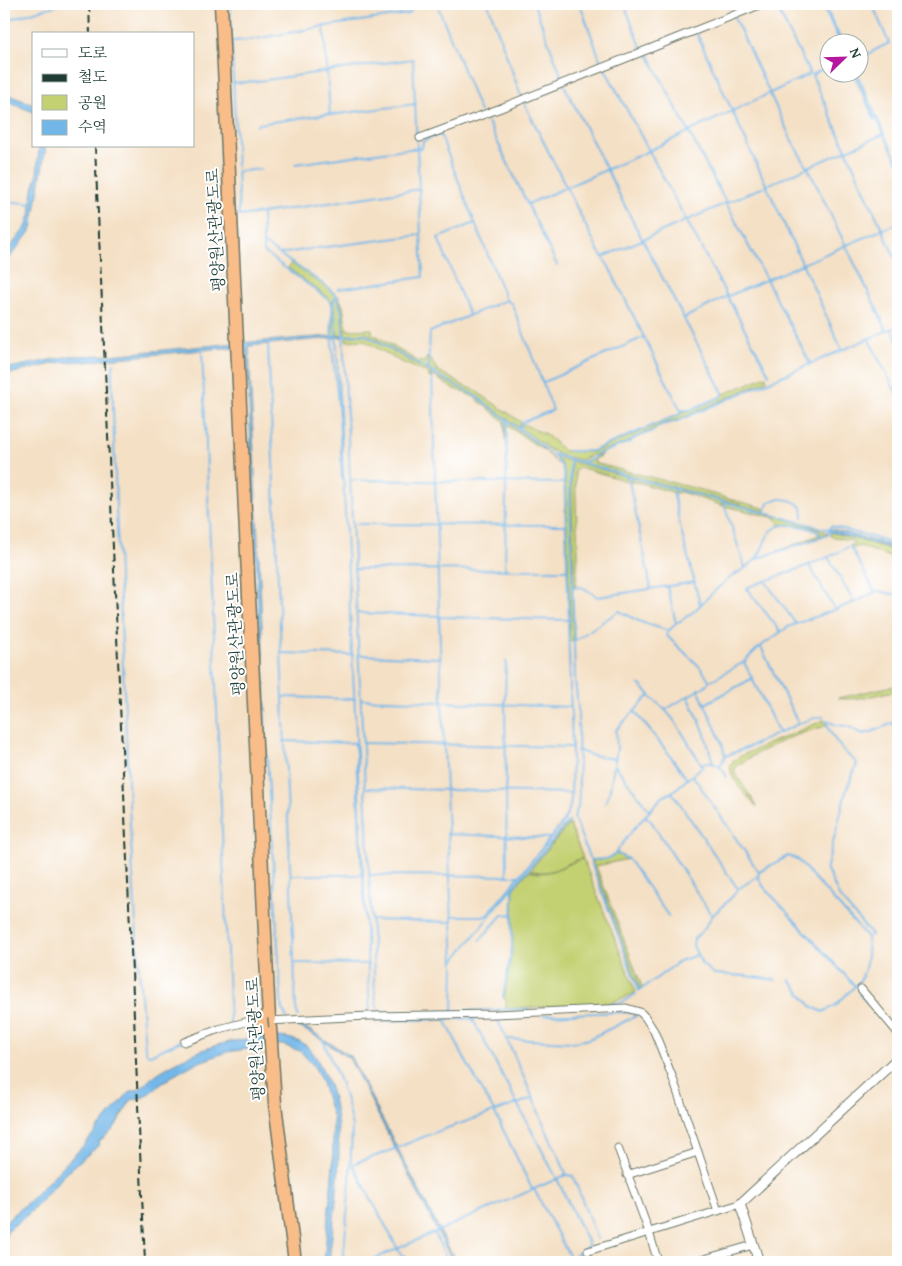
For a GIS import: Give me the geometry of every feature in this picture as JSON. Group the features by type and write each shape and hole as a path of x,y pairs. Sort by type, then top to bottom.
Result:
{"highway":[{"path":"216,4 234,339"},
{"name":"평양원산관광도로","path":"221,4 234,339 267,1051 295,1262"},
{"path":"267,1051 276,1178 287,1262"}],"street":[{"path":"420,138 501,108 762,4"},
{"path":"861,989 898,1033"},
{"path":"184,1042 225,1027 251,1022 370,1016 634,1009 646,1017 654,1031 718,1211"},
{"path":"588,1251 740,1204 898,1058"},
{"path":"618,1148 658,1262"},
{"path":"627,1175 698,1152"},
{"path":"740,1204 759,1262"},
{"path":"694,1262 752,1245"}],"green space":[{"path":"291,263 336,296 332,303 330,299 288,268"},
{"path":"338,295 343,306 347,330 372,329 372,334 417,361 424,362 427,357 427,369 366,333 345,335 343,313"},
{"path":"337,297 342,313 343,335 337,335 337,331 336,335 332,336 334,313 332,305 335,312 333,304"},
{"path":"364,335 431,373 430,379 425,372 401,362 363,340 346,341 346,337"},
{"path":"430,358 437,370 473,389 521,422 519,427 477,396 429,370"},
{"path":"433,375 477,397 506,420 505,440 504,421 474,397 450,387"},
{"path":"766,376 767,380 680,419 661,425 630,441 580,460 560,455 521,428 523,424 547,435 564,451 593,452"},
{"path":"508,423 540,446 546,452 508,426"},
{"path":"602,454 594,463 702,490 764,508 764,511 581,462 588,461"},
{"path":"555,457 570,461 573,641 569,641 570,620 565,475 562,465"},
{"path":"571,461 627,477 627,481 579,467 575,470 578,556 576,586 574,587"},
{"path":"630,478 673,489 674,495 672,492 630,482"},
{"path":"675,489 722,502 723,506 681,492 675,493"},
{"path":"724,502 808,525 828,533 823,535 814,529 802,526 779,525 776,518 725,506"},
{"path":"817,532 821,536 757,559 819,535"},
{"path":"831,532 893,550 890,557 860,546 853,548 850,545 854,543 853,541 830,536"},
{"path":"898,685 898,690 876,695 851,699 838,698"},
{"path":"824,720 826,726 780,742 736,766 734,772 756,806 735,781 732,775 731,763 740,756"},
{"path":"570,825 583,858 552,871 538,872 530,870"},
{"path":"616,854 628,859 596,866 642,987 640,990 592,861 606,859"},
{"path":"583,859 636,992 610,1003 506,1009 506,1000 504,999 512,948 514,888 529,871 537,873 550,872"}],"water":[{"path":"4,93 32,104 32,111 4,101"},
{"path":"39,148 45,148 32,229 4,265 4,255 26,227 37,176"},
{"path":"343,335 343,337 249,346 266,711 245,350 224,348 87,362 57,363 4,375 4,369 70,356 110,355"},
{"path":"831,529 898,547 898,550 831,532"},
{"path":"290,1022 294,1022 313,1032 350,1056 456,1262 453,1262 349,1058"},
{"path":"256,1037 288,1038 305,1045 317,1059 331,1091 339,1139 339,1164 329,1262 324,1262 333,1165 333,1119 321,1080 314,1066 300,1051 282,1045 227,1052 194,1064 171,1077 144,1097 131,1100 113,1130 98,1142 99,1145 66,1173 31,1212 7,1231 6,1236 4,1235 4,1223 29,1201 83,1146 130,1091 141,1088 159,1072 197,1052 222,1044"}],"waterway":[{"path":"4,21 61,4"},
{"path":"230,4 239,216 262,213 263,243 326,286 337,296 342,313 375,995 377,1008 383,1012"},
{"path":"231,41 250,40 408,14 411,12 410,4"},
{"path":"437,4 480,112"},
{"path":"488,4 521,96"},
{"path":"534,4 563,80"},
{"path":"580,4 602,65"},
{"path":"624,4 640,44 640,50"},
{"path":"625,6 630,4"},
{"path":"528,204 642,154 810,74 775,4"},
{"path":"822,4 835,32"},
{"path":"824,4 837,32"},
{"path":"870,53 889,43 872,4"},
{"path":"734,17 792,141 809,170 886,331"},
{"path":"324,27 330,115 416,104"},
{"path":"696,32 842,350"},
{"path":"647,52 810,363"},
{"path":"233,83 413,59 423,277 338,289"},
{"path":"605,69 769,374"},
{"path":"820,71 812,75 898,264"},
{"path":"858,82 875,120"},
{"path":"569,451 592,451 682,413 603,257 884,134 861,82"},
{"path":"564,85 723,393 720,397 690,410 683,410"},
{"path":"523,101 603,257"},
{"path":"257,126 258,124 329,114"},
{"path":"485,116 557,265"},
{"path":"440,134 475,223 438,238 469,315"},
{"path":"295,164 422,148 423,141 440,134"},
{"path":"884,134 898,162"},
{"path":"237,172 260,169"},
{"path":"262,213 420,189"},
{"path":"4,205 16,202 33,204"},
{"path":"428,370 430,332 506,300 475,223"},
{"path":"684,318 726,297 898,223"},
{"path":"280,254 421,235"},
{"path":"263,243 265,253 329,300 335,312 370,1013"},
{"path":"336,297 333,306 331,330 339,414 342,478 344,479"},
{"path":"506,300 512,304 553,410 523,422 519,429"},
{"path":"580,462 592,459 598,454 630,442 634,438 653,431 661,425 675,422 898,326"},
{"path":"892,329 898,342"},
{"path":"344,336 364,334 477,397 552,454 833,531"},
{"path":"542,383 644,337"},
{"path":"868,338 898,396"},
{"path":"268,343 296,1008 298,1016"},
{"path":"202,349 230,1024"},
{"path":"114,363 112,376 116,506 130,826 145,1048 147,1054 150,1055 181,1041"},
{"path":"432,372 441,680 454,966 453,1010"},
{"path":"505,570 507,420"},
{"path":"251,452 252,463"},
{"path":"452,916 486,916 562,824 569,810 571,800 572,746 564,475 562,467 552,454"},
{"path":"570,459 579,795 578,807 574,817 639,991 680,961 697,955"},
{"path":"628,476 651,588"},
{"path":"351,480 564,483"},
{"path":"674,488 681,530 700,604"},
{"path":"765,512 768,503 785,499 802,507 803,517"},
{"path":"723,501 745,567"},
{"path":"255,520 281,998 282,1009 287,1018"},
{"path":"353,524 565,525"},
{"path":"574,641 619,611 641,622 669,631 674,625 693,612 715,590 755,560 768,535 775,528 786,525 800,526 813,530 822,536"},
{"path":"756,559 828,535 831,526 898,544"},
{"path":"781,632 747,589 749,587 813,563 850,546 875,592"},
{"path":"828,557 854,602"},
{"path":"809,565 834,608"},
{"path":"355,569 567,570"},
{"path":"765,581 796,624"},
{"path":"573,588 582,587 598,597 695,582"},
{"path":"667,586 676,623"},
{"path":"710,681 744,662 757,649 788,627 858,601 877,591 898,595"},
{"path":"357,613 569,620"},
{"path":"665,710 710,681 699,666 666,635 669,631"},
{"path":"761,647 798,723"},
{"path":"281,653 353,655"},
{"path":"359,655 440,658"},
{"path":"506,661 507,876"},
{"path":"744,662 779,733"},
{"path":"705,704 753,678"},
{"path":"605,803 609,794 617,749 616,730 650,695 639,684"},
{"path":"698,689 722,743 725,756 720,766"},
{"path":"591,860 606,859 614,855 661,798 672,792 703,766 674,720 649,696"},
{"path":"688,696 704,731 713,763"},
{"path":"283,697 355,699"},
{"path":"362,699 571,707"},
{"path":"635,712 687,779"},
{"path":"725,756 810,719 824,717"},
{"path":"826,720 836,725 847,726 863,734 898,721"},
{"path":"827,722 834,738 857,764 847,788 827,870 840,898 871,934 870,936"},
{"path":"891,724 898,724"},
{"path":"284,741 355,743 356,754 362,875 291,875"},
{"path":"363,743 572,747"},
{"path":"577,750 591,755 615,759"},
{"path":"701,764 710,763 717,765 727,777"},
{"path":"614,764 649,810"},
{"path":"693,776 759,872"},
{"path":"365,788 571,793"},
{"path":"672,792 738,889"},
{"path":"645,816 651,821 712,916"},
{"path":"454,961 569,821"},
{"path":"447,834 550,838"},
{"path":"616,853 628,859 669,917"},
{"path":"758,876 763,886 855,986 865,970 867,937 797,859 788,856 759,872 758,876 738,889 713,915 694,939 693,946 702,964 714,974 776,980"},
{"path":"370,875 519,876"},
{"path":"503,997 512,948 513,887"},
{"path":"480,940 502,915 513,914"},
{"path":"371,920 451,922"},
{"path":"294,963 367,964"},
{"path":"790,980 811,1006 823,1012 836,1005 855,986"},
{"path":"602,1006 621,1003 636,994"},
{"path":"859,994 869,1004"},
{"path":"425,1012 528,1009"},
{"path":"507,1039 574,1042 589,1039 636,1016 632,1013 624,1012 543,1015"},
{"path":"496,1017 523,1074 566,1175 573,1176 597,1239"},
{"path":"472,1018 557,1179 588,1243 588,1246 575,1255 571,1262"},
{"path":"374,1019 379,1021 488,1018"},
{"path":"445,1019 496,1115 532,1189 535,1191 572,1261"},
{"path":"323,1040 341,1084 352,1127 350,1181 343,1262"},
{"path":"405,1262 403,1259 405,1256 401,1255 353,1165 433,1133 534,1098"},
{"path":"367,1262 566,1175"},
{"path":"435,1234 448,1262"},
{"path":"886,1262 898,1253"}],"railway":[{"path":"89,4 90,32"},
{"path":"95,148 145,1262"}]}
